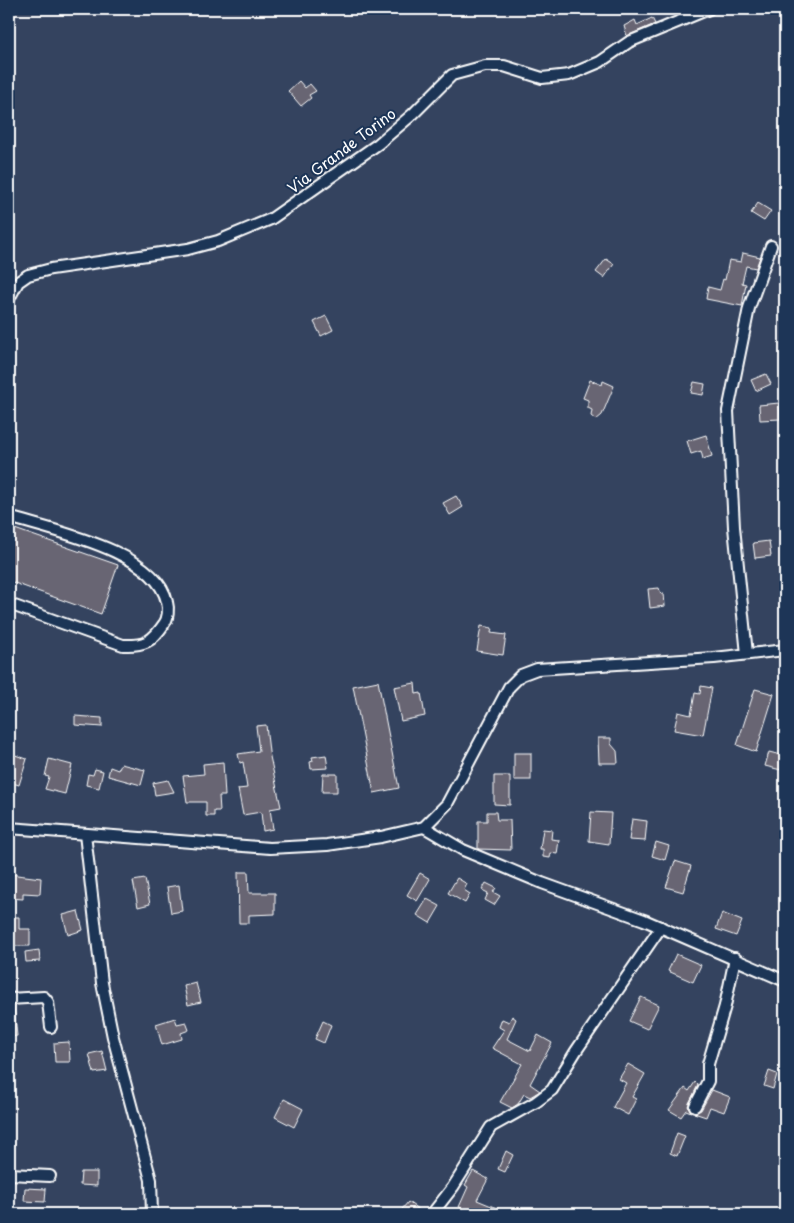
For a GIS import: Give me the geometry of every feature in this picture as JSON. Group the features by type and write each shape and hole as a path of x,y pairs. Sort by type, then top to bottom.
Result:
{"street":[{"name":"Via Grande Torino","path":"9,299 18,282 28,275 51,269 188,249 218,241 271,220 378,144 413,114 452,76 485,66 504,66 542,78 569,75 600,62 629,42 709,9"},
{"path":"747,654 734,527 728,411 750,308 771,246"},
{"path":"9,517 112,549 153,577 164,589 168,606 166,621 155,637 138,646 123,645 9,604"},
{"path":"9,828 270,848 328,845 381,837 424,827 447,804 508,688 521,675 537,669 785,650"},
{"path":"424,827 462,850 542,883 661,927 785,981"},
{"path":"85,834 102,983 113,1037 152,1180 152,1214"},
{"path":"432,1214 453,1187 491,1127 536,1102 552,1090 576,1051 661,927"},
{"path":"695,1106 708,1080 708,1064 725,1006 735,958"},
{"path":"9,1000 44,997 48,1002 51,1027"},
{"path":"9,1174 50,1176"}],"building":[{"path":"652,18 655,24 627,36 624,26 635,20 637,25"},
{"path":"299,81 305,88 310,84 316,91 309,95 311,98 301,106 288,91"},
{"path":"758,203 771,211 764,221 751,213"},
{"path":"743,253 760,257 756,268 746,266 742,283 746,284 742,306 706,299 708,287 720,290 723,279 725,280 729,260 741,262"},
{"path":"606,259 614,264 604,278 596,272"},
{"path":"326,316 333,330 321,336 314,322"},
{"path":"766,374 771,384 756,391 751,380"},
{"path":"590,380 602,385 603,381 614,386 602,415 596,420 591,416 592,410 588,408 588,400 583,398"},
{"path":"694,382 705,384 703,395 691,393"},
{"path":"779,403 780,419 760,420 759,405"},
{"path":"706,435 712,456 703,459 701,451 691,454 687,441"},
{"path":"456,496 463,507 450,515 443,503"},
{"path":"9,527 118,565 101,614 9,581"},
{"path":"769,541 771,556 755,558 753,543"},
{"path":"659,588 661,594 664,594 665,606 650,608 648,589"},
{"path":"481,626 492,628 491,633 506,635 503,655 477,651"},
{"path":"378,681 399,788 374,793 353,686"},
{"path":"415,683 416,694 421,693 425,716 401,721 394,687"},
{"path":"701,686 712,688 703,735 674,730 678,712 691,715 695,693 700,694"},
{"path":"755,689 774,694 756,752 737,745"},
{"path":"75,716 102,718 102,727 75,725"},
{"path":"266,725 269,752 281,807 270,809 273,829 263,831 261,812 243,815 238,789 247,788 243,762 240,763 238,754 259,751 256,726"},
{"path":"598,738 611,738 611,744 617,751 618,763 599,763"},
{"path":"769,752 785,756 785,771 765,766"},
{"path":"9,753 27,759 19,785 9,782"},
{"path":"514,753 531,753 531,780 514,780"},
{"path":"326,755 328,768 311,769 310,762 313,761 312,757"},
{"path":"49,759 72,765 65,794 45,789 49,777 45,776"},
{"path":"223,762 225,796 219,796 220,811 214,811 214,816 206,816 206,802 187,802 183,776 204,774 203,764"},
{"path":"121,764 145,770 141,785 108,776 110,767 118,770"},
{"path":"95,769 103,771 99,788 86,785 88,774 93,775"},
{"path":"323,774 337,774 337,792 322,792"},
{"path":"494,776 510,776 510,805 494,804"},
{"path":"168,780 174,792 155,795 153,783"},
{"path":"487,812 496,812 497,820 510,820 511,850 478,849 478,821 487,821"},
{"path":"591,812 611,813 609,844 589,841"},
{"path":"632,819 647,821 645,841 629,840"},
{"path":"543,829 552,830 551,839 559,840 557,854 551,853 550,858 543,857 543,849 540,849"},
{"path":"656,842 669,846 665,860 652,856"},
{"path":"675,861 691,866 683,892 666,887"},
{"path":"238,872 248,872 249,893 275,893 275,914 249,915 249,923 239,923"},
{"path":"420,873 430,879 417,901 407,895"},
{"path":"9,874 41,878 40,894 23,893 23,899 9,898"},
{"path":"457,878 467,884 464,890 470,894 465,903 448,893"},
{"path":"145,879 150,904 138,907 133,881"},
{"path":"486,883 496,888 493,892 500,896 494,905 485,900 488,893 482,890"},
{"path":"179,885 182,911 171,913 167,887"},
{"path":"427,899 440,906 430,923 417,915"},
{"path":"78,911 83,930 68,935 63,915"},
{"path":"722,913 742,921 736,936 716,929"},
{"path":"9,917 19,917 19,929 30,929 30,946 9,946"},
{"path":"39,950 40,961 26,962 25,952"},
{"path":"676,954 701,965 693,982 668,971"},
{"path":"196,983 201,1002 188,1005 184,986"},
{"path":"641,997 659,1005 647,1029 629,1021"},
{"path":"9,1007 14,1007 17,1036 9,1037"},
{"path":"512,1016 516,1019 507,1039 530,1051 538,1035 552,1043 530,1084 540,1091 530,1097 524,1094 518,1104 512,1108 500,1102 522,1064 492,1048 504,1030 499,1027 502,1019 509,1022"},
{"path":"175,1018 177,1024 186,1022 189,1030 181,1033 182,1039 162,1045 156,1024"},
{"path":"323,1021 331,1025 324,1043 315,1039"},
{"path":"69,1042 70,1062 55,1062 54,1043"},
{"path":"102,1051 107,1071 94,1073 89,1054"},
{"path":"628,1064 645,1074 632,1097 636,1099 628,1115 613,1107 626,1083 619,1079"},
{"path":"769,1071 777,1074 773,1089 764,1086"},
{"path":"695,1082 698,1085 688,1106 691,1112 686,1110 681,1117 669,1110 685,1088 689,1091"},
{"path":"712,1090 730,1097 724,1112 710,1107 706,1117 694,1113 701,1110"},
{"path":"284,1099 303,1109 294,1127 275,1117"},
{"path":"677,1133 685,1136 677,1156 670,1153"},
{"path":"506,1151 513,1155 505,1172 498,1169"},
{"path":"473,1171 488,1179 477,1200 511,1214 475,1214 459,1207 468,1187 465,1185"},
{"path":"81,1172 97,1172 97,1186 80,1185"},
{"path":"25,1188 46,1189 45,1202 24,1201"},
{"path":"408,1202 425,1214 398,1214"}]}
